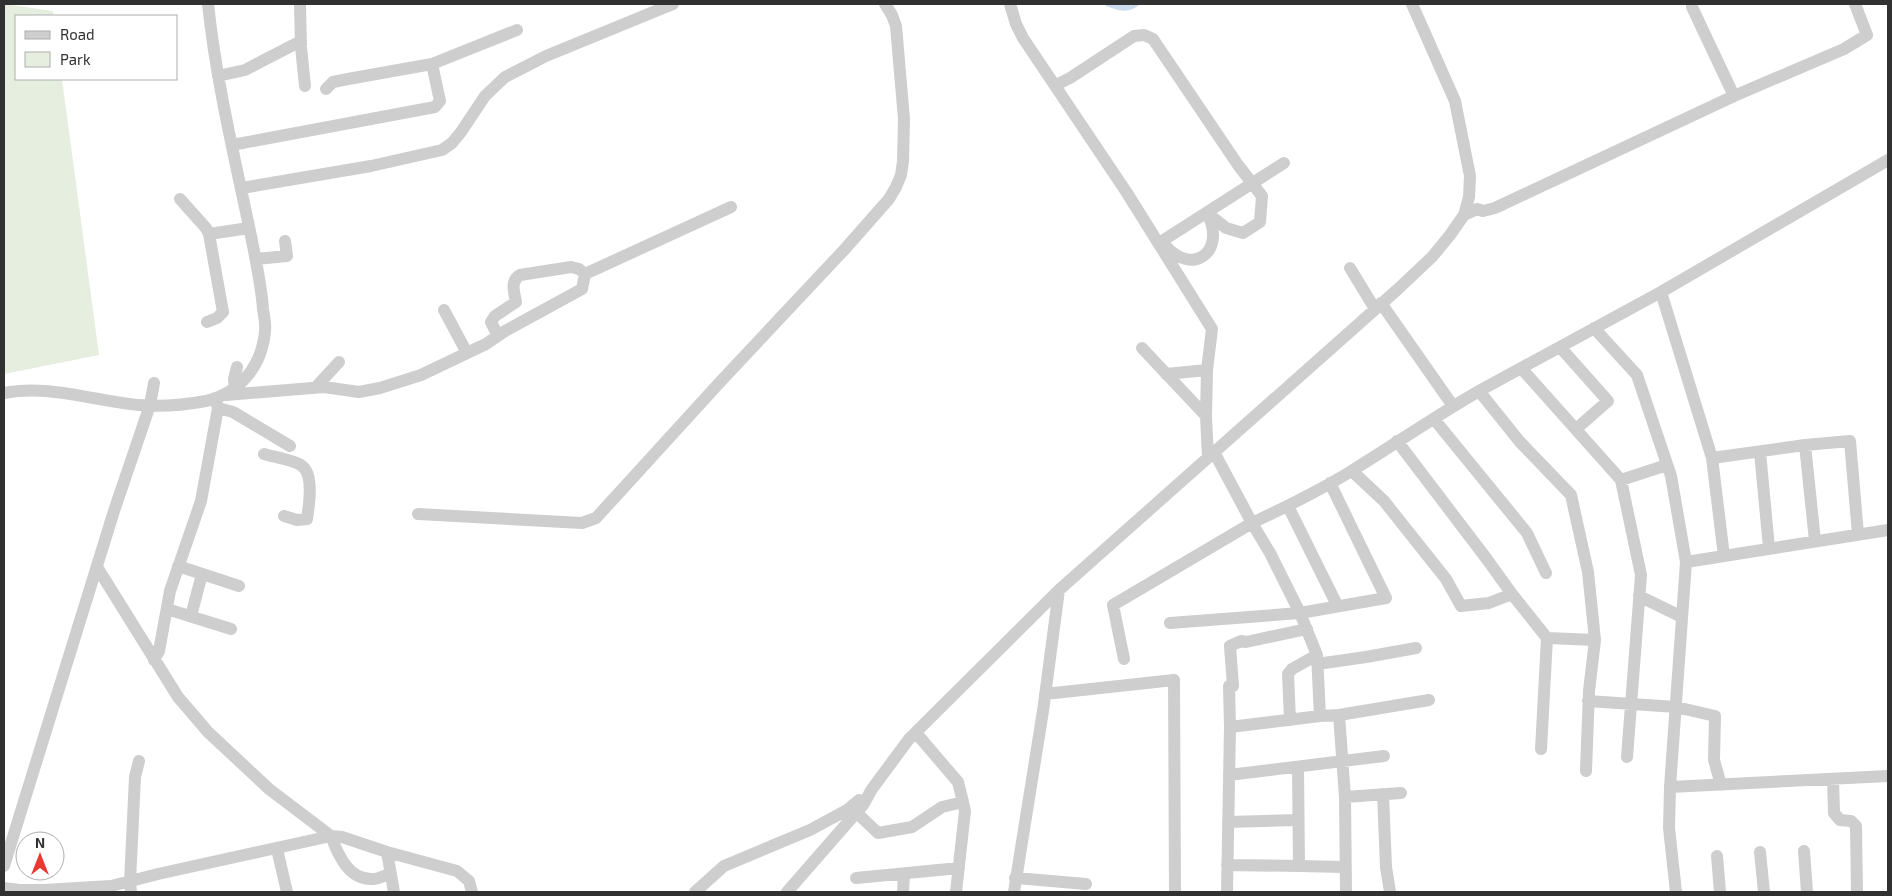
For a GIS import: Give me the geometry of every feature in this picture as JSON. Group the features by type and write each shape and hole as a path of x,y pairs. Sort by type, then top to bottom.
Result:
{"street":[{"path":"208,4 218,76 261,287 266,331 260,357 244,382 224,397"},
{"path":"300,4 305,86"},
{"path":"242,188 371,166 442,150 461,132 485,96 505,77 546,56 673,4"},
{"path":"418,514 582,522 596,518 844,250 889,199 896,187 902,168 904,127 899,44 892,15 885,4"},
{"path":"1010,4 1016,24 1023,38 1161,242 1212,329 1207,370 1206,416 1211,455 1270,553 1307,629 1317,659 1320,716"},
{"path":"787,892 857,813 872,788 916,732 1059,590 1432,257 1450,235 1464,215 1469,197 1470,176 1455,102 1412,4"},
{"path":"1464,215 1477,209 1483,211 1495,208 1734,96 1844,49 1866,35 1854,4"},
{"path":"1692,7 1734,96"},
{"path":"326,89 333,82 432,64 517,30"},
{"path":"1056,85 1070,78 1134,36 1144,34 1149,36 1163,52 1262,196 1260,222 1243,233 1226,228 1207,213"},
{"path":"218,76 245,70 301,41"},
{"path":"232,145 435,107 440,101 432,64"},
{"path":"1124,659 1113,605 1252,523 1288,506 1352,471 1479,391 1661,292 1888,160"},
{"path":"1161,242 1284,163"},
{"path":"180,199 206,228 209,234 223,312 217,318 207,322"},
{"path":"585,274 731,207"},
{"path":"1161,242 1176,255 1184,259 1204,257 1214,241 1214,229 1207,213"},
{"path":"209,234 249,228"},
{"path":"256,260 287,256 285,240"},
{"path":"498,336 490,322 495,316 516,302 514,278 520,275 571,267 579,269 585,274"},
{"path":"1350,268 1453,406"},
{"path":"4,393 21,390 167,406 224,397 324,386 359,392 380,388 420,375 486,344 582,289 585,274"},
{"path":"1661,292 1712,458 1724,556"},
{"path":"444,310 467,353"},
{"path":"1594,328 1637,375 1671,476 1686,562 1670,787 1669,828 1676,892"},
{"path":"1560,346 1608,401 1576,429"},
{"path":"1142,348 1206,416"},
{"path":"316,387 339,362"},
{"path":"154,660 159,651 170,591 201,501 224,397 234,380 237,368"},
{"path":"1520,368 1621,480 1641,575 1627,757"},
{"path":"1166,374 1207,370"},
{"path":"4,866 114,511 150,405 154,383"},
{"path":"1479,391 1520,442 1571,495 1588,572 1595,640 1588,701 1586,772"},
{"path":"224,397 233,412 290,446"},
{"path":"1434,419 1527,533 1546,573"},
{"path":"270,434 263,458 301,465 307,472 310,504 307,519 297,520 284,516"},
{"path":"1712,458 1850,440 1858,534"},
{"path":"1397,441 1547,638 1541,749"},
{"path":"1804,445 1815,541"},
{"path":"1760,452 1769,548"},
{"path":"1621,480 1667,465"},
{"path":"1352,471 1384,501 1446,579 1461,606 1489,603 1512,594"},
{"path":"1170,623 1300,613 1337,605 1386,598 1330,483"},
{"path":"1288,506 1337,605"},
{"path":"1686,562 1888,530"},
{"path":"178,566 239,586"},
{"path":"97,568 178,697 208,732 269,789 331,836 338,857 351,872 374,879 390,874"},
{"path":"191,616 202,574"},
{"path":"1014,892 1059,590"},
{"path":"1639,596 1682,617"},
{"path":"166,609 231,629"},
{"path":"1227,892 1230,646 1241,641 1246,642 1307,629"},
{"path":"1547,638 1595,640"},
{"path":"1290,720 1288,674 1292,669 1317,659 1416,648"},
{"path":"1044,694 1174,680 1175,892"},
{"path":"1230,727 1339,715 1429,700"},
{"path":"1588,701 1676,707 1715,716 1714,760 1721,785"},
{"path":"1339,715 1345,797 1346,892"},
{"path":"916,732 958,782 965,811 956,892"},
{"path":"1229,775 1384,756"},
{"path":"131,887 135,777 140,761"},
{"path":"1298,768 1299,866"},
{"path":"1670,787 1888,776"},
{"path":"1833,779 1834,813 1840,820 1851,821 1856,826 1857,892"},
{"path":"695,892 724,866 810,830 847,810 872,788"},
{"path":"1345,797 1401,793"},
{"path":"1383,794 1386,867 1390,892"},
{"path":"857,813 878,833 912,827 942,808 963,802"},
{"path":"1228,822 1298,820"},
{"path":"4,888 27,890 131,887 158,874 331,836 342,837 457,872 468,881 472,892"},
{"path":"277,849 288,892"},
{"path":"1804,851 1807,892"},
{"path":"387,852 394,892"},
{"path":"1760,852 1764,892"},
{"path":"1716,856 1720,892"},
{"path":"1227,865 1345,867"},
{"path":"856,878 959,868"},
{"path":"902,892 904,874"},
{"path":"1016,878 1086,884"}],"green space":[{"path":"4,4 53,11 54,15 15,15 15,80 62,80 99,355 4,374"}],"water":[{"path":"1105,4 1140,4 1124,11 1111,8"}]}
